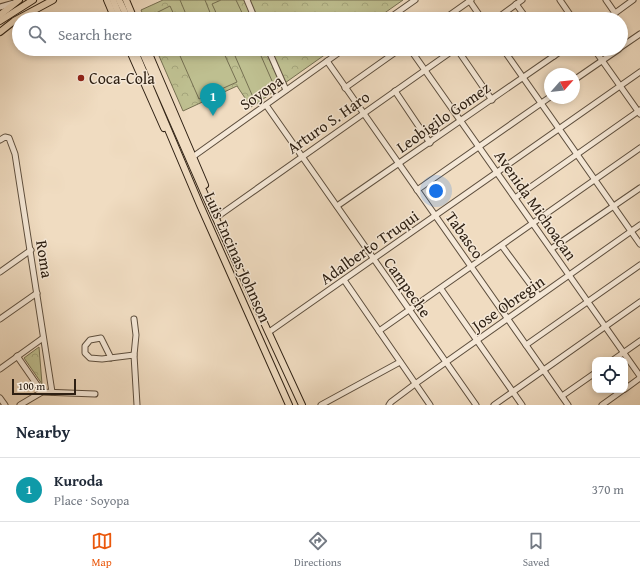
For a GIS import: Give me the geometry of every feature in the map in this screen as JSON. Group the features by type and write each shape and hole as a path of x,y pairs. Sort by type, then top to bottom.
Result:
{"main road":[{"path":"14,12 33,0"},
{"path":"107,0 115,12"},
{"path":"113,0 117,12"},
{"path":"116,0 117,12"},
{"path":"119,0 125,12"},
{"path":"126,0 131,12"},
{"path":"0,15 18,1"},
{"path":"30,12 50,1"},
{"path":"0,21 12,13"},
{"path":"0,32 12,23"},
{"path":"132,56 167,134 182,160"},
{"name":"Luis Encinas Johnson","path":"137,56 289,405"},
{"path":"144,56 192,159"},
{"path":"150,56 192,159"},
{"name":"Luis Encinas Johnson","path":"192,159 300,404"}],"street":[{"path":"247,0 252,12"},
{"path":"399,12 415,0"},
{"path":"454,12 470,0 478,12"},
{"path":"505,12 522,0"},
{"path":"560,0 568,12"},
{"path":"606,0 614,12"},
{"path":"616,12 633,0"},
{"path":"0,7 18,1"},
{"path":"516,4 522,12"},
{"path":"628,42 640,34"},
{"path":"271,56 286,90"},
{"name":"Soyopa","path":"192,159 333,56"},
{"path":"345,88 390,56"},
{"name":"Avenida Michoacan","path":"415,56 606,326 640,377"},
{"name":"Arturo S. Haro","path":"216,216 446,56"},
{"path":"461,56 492,100"},
{"path":"508,56 640,244"},
{"name":"Leobigilo Gomez","path":"337,206 554,56"},
{"path":"515,198 639,112 599,56"},
{"path":"580,76 609,56"},
{"name":"Tabasco","path":"327,60 345,88 568,405"},
{"name":"Adalberto Truqui","path":"269,332 640,72"},
{"path":"395,91 430,143"},
{"path":"417,190 544,102"},
{"name":"Campeche","path":"266,105 408,311 476,405"},
{"name":"Roma","path":"2,139 9,138 13,146 31,250 52,392"},
{"path":"379,331 441,289 640,148"},
{"path":"551,249 640,188"},
{"name":"Jose Obregin","path":"390,403 640,225"},
{"path":"502,246 539,296"},
{"path":"0,272 31,250"},
{"path":"526,345 640,265"},
{"path":"344,280 430,405"},
{"path":"441,289 522,405"},
{"path":"0,319 37,293"},
{"path":"494,405 640,302"},
{"path":"134,319 136,334 134,356 137,405"},
{"path":"0,369 43,338"},
{"path":"111,358 101,338 90,340 85,346 85,353 90,358 111,358 134,356"},
{"path":"617,357 640,341"},
{"path":"16,356 42,392"},
{"path":"321,405 400,362"},
{"path":"562,396 592,375"},
{"path":"628,386 640,377"},
{"path":"20,405 42,392 95,394"},
{"path":"602,405 618,393"},
{"path":"0,398 5,405"}],"green space":[{"path":"163,0 403,0 386,12 142,12 141,10"},
{"path":"180,0 205,0 210,12 185,12"},
{"path":"221,0 236,0 242,12 216,12 212,4"},
{"path":"170,6 173,12 158,12"},
{"path":"159,56 323,56 251,107 237,86 183,111"},
{"path":"180,56 225,56 237,82 199,99"},
{"path":"235,56 261,56 276,90 256,104"},
{"path":"39,347 42,384 24,358"}],"place":[{"name":"Coca-Cola","path":"81,78"},
{"name":"Kuroda","path":"213,116"}]}
